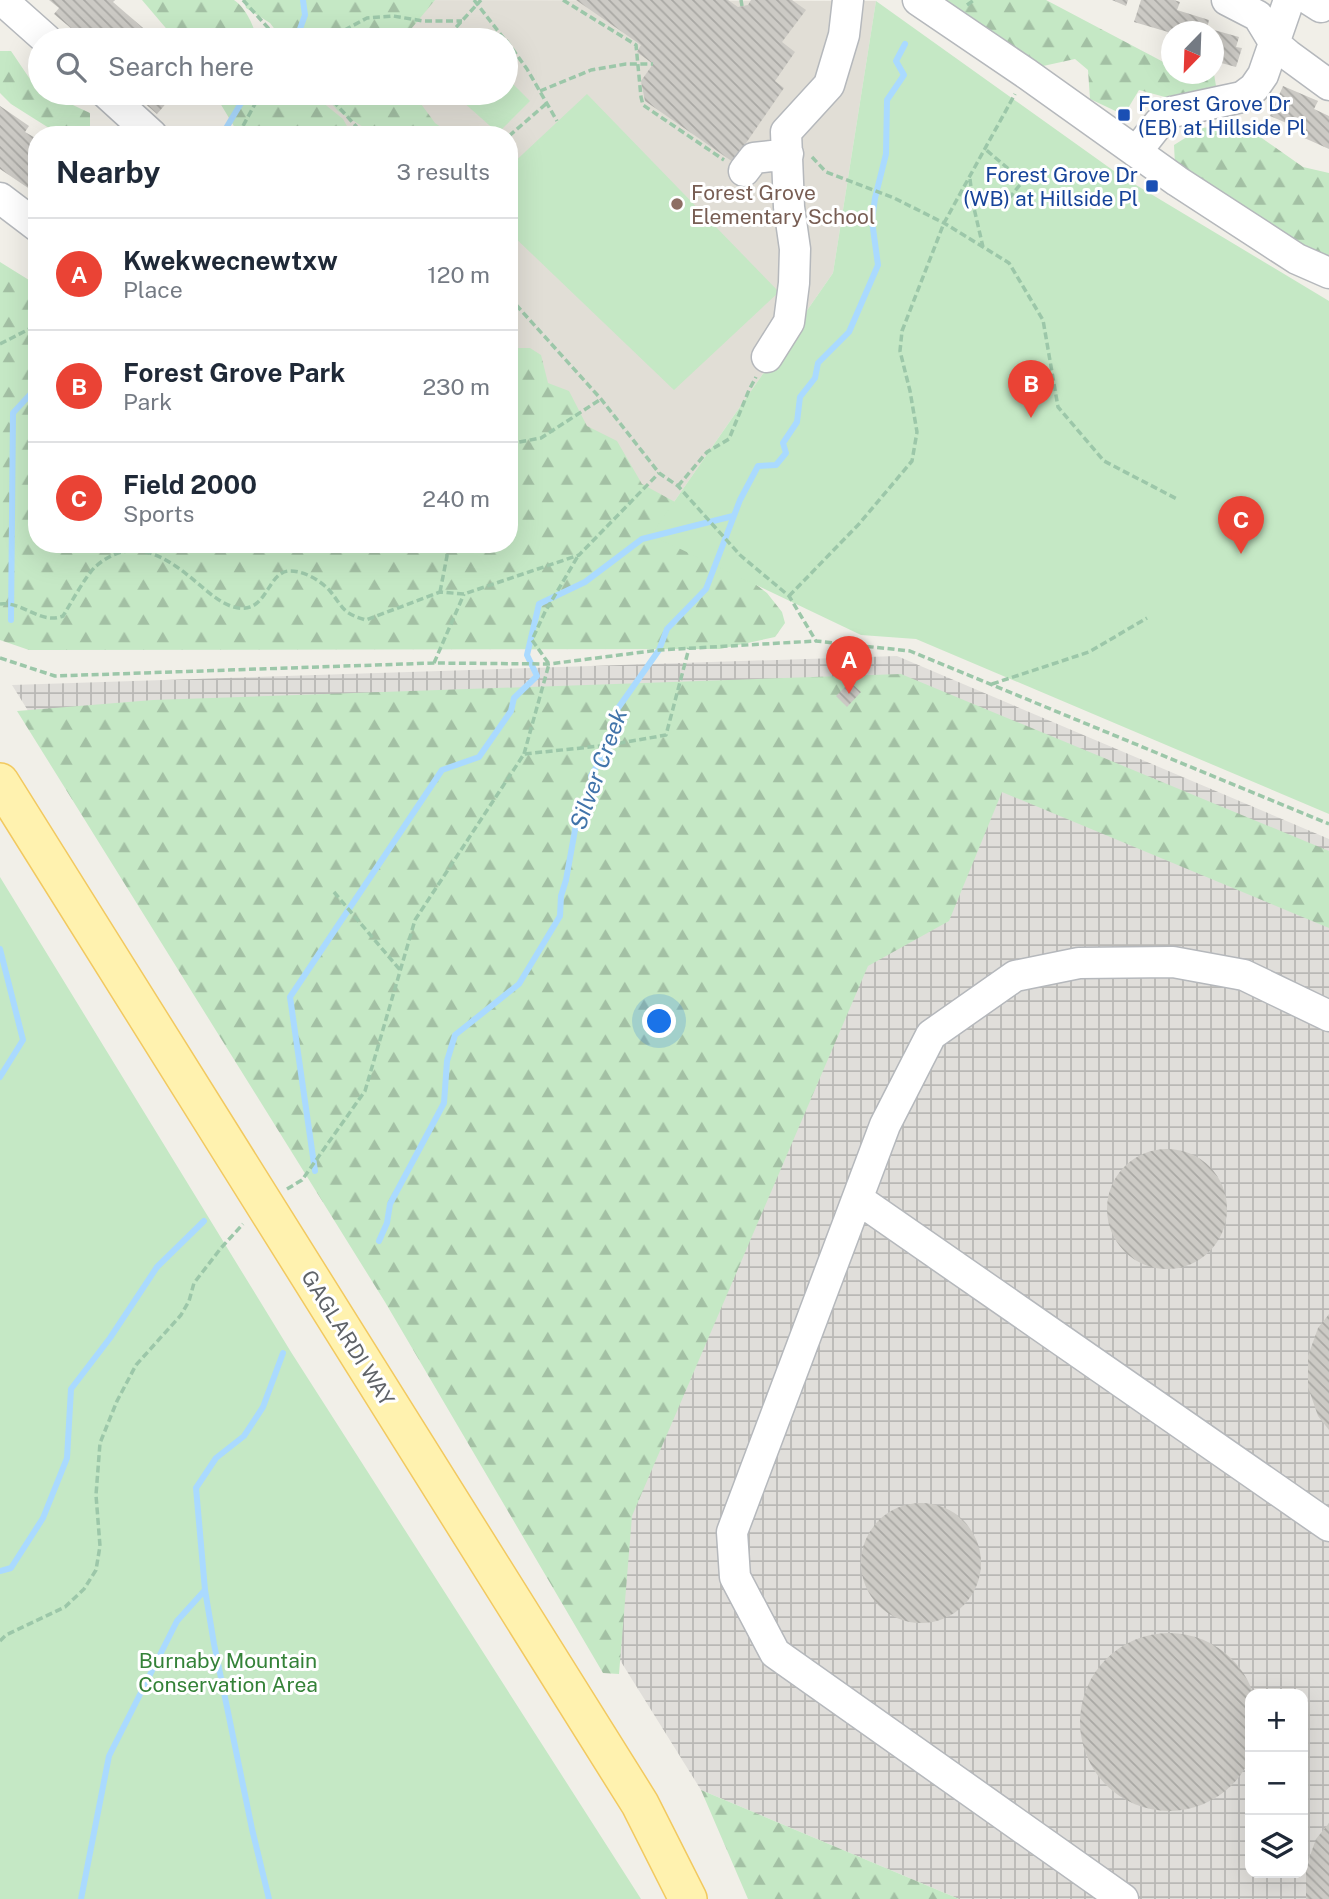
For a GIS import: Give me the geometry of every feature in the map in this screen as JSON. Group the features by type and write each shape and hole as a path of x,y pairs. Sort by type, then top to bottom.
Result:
{"main road":[{"name":"GAGLARDI WAY","path":"0,782 640,1804 688,1899"}],"street":[{"path":"2,0 34,28"},
{"path":"744,171 754,158 787,143 828,85 844,35 848,0"},
{"path":"918,0 1177,181 1297,259 1329,273"},
{"path":"1227,0 1258,16 1275,44 1329,85"},
{"path":"1136,152 1159,122 1172,113 1227,101 1248,93 1259,82 1289,0"},
{"path":"119,105 142,126"},
{"path":"767,357 789,322 794,283 795,249 789,207 787,143"},
{"path":"0,198 28,219"},
{"path":"1123,1899 775,1653 735,1577 733,1532 885,1125 931,1035 1015,976 1079,963 1173,962 1244,975 1329,1016"},
{"path":"858,1199 1329,1526"}],"path":[{"path":"243,0 268,28"},
{"path":"563,0 636,45 643,105 744,171"},
{"path":"741,0 742,6"},
{"path":"456,28 478,1 497,28"},
{"path":"348,28 367,18 393,16 423,21 462,21"},
{"path":"518,57 557,121"},
{"path":"540,91 591,70 653,64"},
{"path":"789,596 859,524 912,461 917,432 911,391 900,351 902,331 944,223 1027,74"},
{"path":"518,128 547,103"},
{"path":"243,126 254,105"},
{"path":"337,105 356,126"},
{"path":"787,143 826,172 894,198 944,223 1009,263 1043,320 1058,407 1104,461 1177,499"},
{"path":"972,196 1003,206 1023,181 985,149"},
{"path":"969,177 983,247"},
{"path":"518,307 601,399 659,473 678,486 740,555 789,596 816,640"},
{"path":"0,344 28,330"},
{"path":"678,486 707,452 729,439 749,390 767,357"},
{"path":"518,442 541,438 601,399"},
{"path":"0,1641 6,1635 65,1607 84,1589 96,1570 100,1546 96,1495 100,1443 117,1401 136,1365 181,1315 194,1283 221,1248 264,1204 302,1180 365,1091 415,920 524,754 548,664 532,640 545,611 579,555 659,473"},
{"path":"0,604 21,606 40,616 54,619 63,616 94,568 116,553"},
{"path":"150,553 171,561 219,600 235,608 249,608 261,601 278,576 286,571 307,574 327,588 345,610 366,620 440,592 464,594 579,555"},
{"path":"440,592 447,553"},
{"path":"435,663 464,594"},
{"path":"992,684 1089,652 1147,618"},
{"path":"0,658 55,676 435,663 548,664 689,648 816,640 910,651 1329,824"},
{"path":"524,754 666,735 689,648"},
{"path":"334,892 400,970"}],"shaded area":[{"name":"Forest Grove Elementary School","path":"329,0 876,1 833,273 651,535 518,379 518,126 303,126 285,105 518,105 518,28 312,28"},
{"path":"897,656 1329,839 1329,1899 959,1899 701,1790 12,685"}],"green space":[{"path":"142,0 234,0 249,18 253,28 166,28"},
{"path":"244,0 435,0 412,28 274,28 246,8"},
{"path":"936,0 1046,0 1161,61 1161,84 1216,86 1165,97 1139,90 1124,115 1090,99 1088,70 1075,59 1034,68"},
{"path":"876,1 1121,176 1329,301 1329,814 916,639 861,635 651,535 833,273"},
{"path":"0,51 11,51 28,76 28,105 73,105 90,113 90,126 46,126 11,104 0,93"},
{"path":"518,89 530,101 505,126 490,126 466,105 518,105"},
{"path":"587,94 779,292 674,390 518,241 518,159"},
{"path":"221,105 326,105 343,119 347,126 234,126"},
{"path":"333,105 422,105 439,126 362,126"},
{"path":"1242,124 1303,167 1329,173 1329,264 1175,165 1174,145 1201,128"},
{"path":"0,262 28,279 28,553 518,553 518,348 530,348 541,355 548,383 569,391 587,426 617,441 642,484 675,502 741,573 767,593 782,612 785,623 775,637 720,649 29,650 0,640"},
{"path":"901,674 1329,851 1329,928 1002,792 949,921 868,966 632,1516 619,1674 603,1673 385,1302 17,711 153,700"},
{"name":"Burnaby Mountain Conservation Area","path":"0,877 291,1352 641,1899 0,1899"},
{"path":"701,1790 959,1899 748,1899"}],"building":[{"path":"49,0 115,0 113,2 143,28 71,28 54,14 59,8"},
{"path":"576,0 728,0 738,7 748,5 751,0 792,0 806,10 782,42 795,52 775,81 784,88 733,162 645,101 641,81 653,64 637,52 641,45"},
{"path":"1112,0 1128,0 1126,6"},
{"path":"1141,0 1174,0 1180,2 1177,10 1209,20 1161,21 1161,30 1134,22"},
{"path":"1224,33 1239,37 1236,47 1242,48 1236,67 1224,64"},
{"path":"1283,86 1318,101 1314,109 1329,116 1329,149 1300,136 1303,130 1270,116"},
{"path":"147,105 165,105 157,114"},
{"path":"0,106 29,126 25,132 28,134 28,188 0,169"},
{"path":"850,682 861,692 847,707 836,696"},
{"path":"1167,1149 1190,1154 1209,1167 1222,1186 1227,1209 1222,1232 1209,1251 1190,1264 1167,1269 1144,1264 1125,1251 1112,1232 1107,1209 1112,1186 1125,1167 1144,1154"},
{"path":"1329,1314 1329,1430 1318,1416 1308,1387 1308,1356 1318,1328"},
{"path":"921,1503 944,1508 963,1521 976,1540 981,1563 976,1586 963,1605 944,1618 921,1623 898,1618 879,1605 866,1586 861,1563 866,1540 879,1521 898,1508"},
{"path":"1169,1633 1203,1639 1232,1659 1252,1688 1245,1689 1245,1768 1232,1785 1203,1805 1169,1811 1135,1805 1106,1785 1086,1756 1080,1722 1086,1688 1106,1659 1135,1639"},
{"path":"1329,1823 1329,1899 1306,1899 1308,1861 1316,1839"}],"waterway":[{"path":"300,28 305,15 303,0"},
{"name":"Silver Creek","path":"379,1241 387,1223 390,1204 444,1103 447,1061 455,1035 519,984 560,916 561,896 577,819 593,790 591,776 609,745 616,711 659,650 667,629 706,589 740,500 758,466 776,465 786,453 783,443 797,422 800,397 815,378 818,363 849,332 878,265 872,221 886,154 887,100 904,75 896,61 905,44"},
{"path":"227,126 240,105"},
{"path":"11,620 13,413 28,397"},
{"path":"315,1171 290,997 442,770 479,757 511,711 514,698 537,676 527,655 539,604 585,582 642,539 733,516"},
{"path":"0,949 23,1040 0,1077"},
{"path":"0,1571 11,1568 43,1518 67,1458 71,1389 110,1338 157,1267 204,1221"},
{"path":"81,1899 109,1756 177,1621 205,1590 196,1488 216,1458 244,1436 263,1407 283,1353"},
{"path":"205,1590 252,1829 269,1899"}],"place":[{"name":"Forest Grove Dr (EB) at Hillside Pl","path":"1124,115"},
{"name":"Forest Grove Dr (WB) at Hillside Pl","path":"1152,186"},
{"name":"Forest Grove Elementary School","path":"677,204"},
{"name":"Forest Grove Park","path":"1031,418"},
{"name":"Field 2000","path":"1241,554"},
{"name":"Kwekwecnewtxw","path":"849,694"}]}
